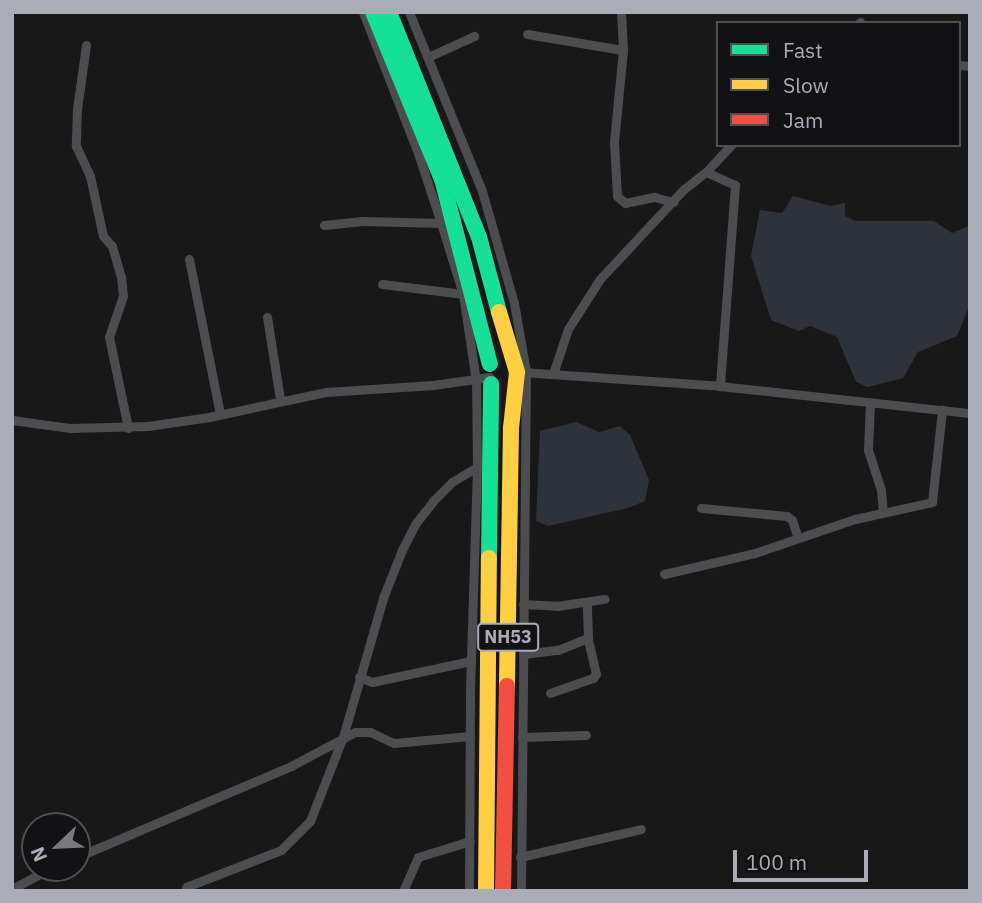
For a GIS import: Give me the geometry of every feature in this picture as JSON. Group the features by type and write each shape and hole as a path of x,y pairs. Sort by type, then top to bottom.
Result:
{"highway":[{"name":"NH53","path":"373,12 442,179 486,376 486,891"},
{"name":"NH53","path":"389,12 479,237 518,372 511,428 503,891"},
{"path":"498,358 518,372 502,388 486,376 498,358"}],"street":[{"path":"363,12 418,153 486,376 477,467 471,661 469,891"},
{"path":"409,12 482,191 514,303 523,604 521,891"},
{"path":"621,12 623,50 614,142 617,196 625,203 654,197 673,202"},
{"path":"527,34 623,50"},
{"path":"428,57 474,36"},
{"path":"86,45 77,109 76,146 90,176 103,236 112,246 121,277 123,296 109,337 128,428"},
{"path":"553,374 568,329 600,279 729,147"},
{"path":"706,172 735,185 720,386"},
{"path":"324,225 363,221 441,223"},
{"path":"189,259 220,414"},
{"path":"382,285 463,294"},
{"path":"267,317 280,399"},
{"path":"518,372 720,386 970,413"},
{"path":"12,420 70,428 128,428 220,414 280,399 326,392 486,376"},
{"path":"870,402 868,450 881,490 883,512"},
{"path":"664,575 755,553 883,512 932,502 942,410"},
{"path":"186,887 270,856 287,846 315,813 343,737 383,598 416,523 452,482 477,467"},
{"path":"701,508 787,516 792,520 798,538"},
{"path":"523,604 557,606 604,599"},
{"path":"550,693 593,678 597,669 588,638 587,602"},
{"path":"523,654 558,650 588,638"},
{"path":"359,677 372,682 471,661"},
{"path":"91,851 291,766 343,737 362,731 394,743 437,742 470,736"},
{"path":"522,737 586,735"},
{"path":"520,857 641,829"},
{"path":"403,891 418,857 470,841"}],"shaded area":[{"path":"793,196 830,206 845,203 845,216 856,221 934,221 952,233 969,226 970,304 957,336 918,352 903,378 868,387 856,382 837,337 810,326 799,331 771,320 751,256 760,210 782,213"},
{"path":"576,422 599,432 620,426 630,435 649,480 645,501 628,508 548,526 536,521 540,431"}],"traffic: fast":[{"path":"373,12 442,179 490,364"},
{"path":"389,12 479,237 499,312"},
{"path":"489,558 491,384"}],"traffic: slow":[{"path":"499,312 517,372 511,428 507,686"},
{"path":"486,891 489,558"}],"traffic: jam":[{"path":"503,891 507,686"}]}
